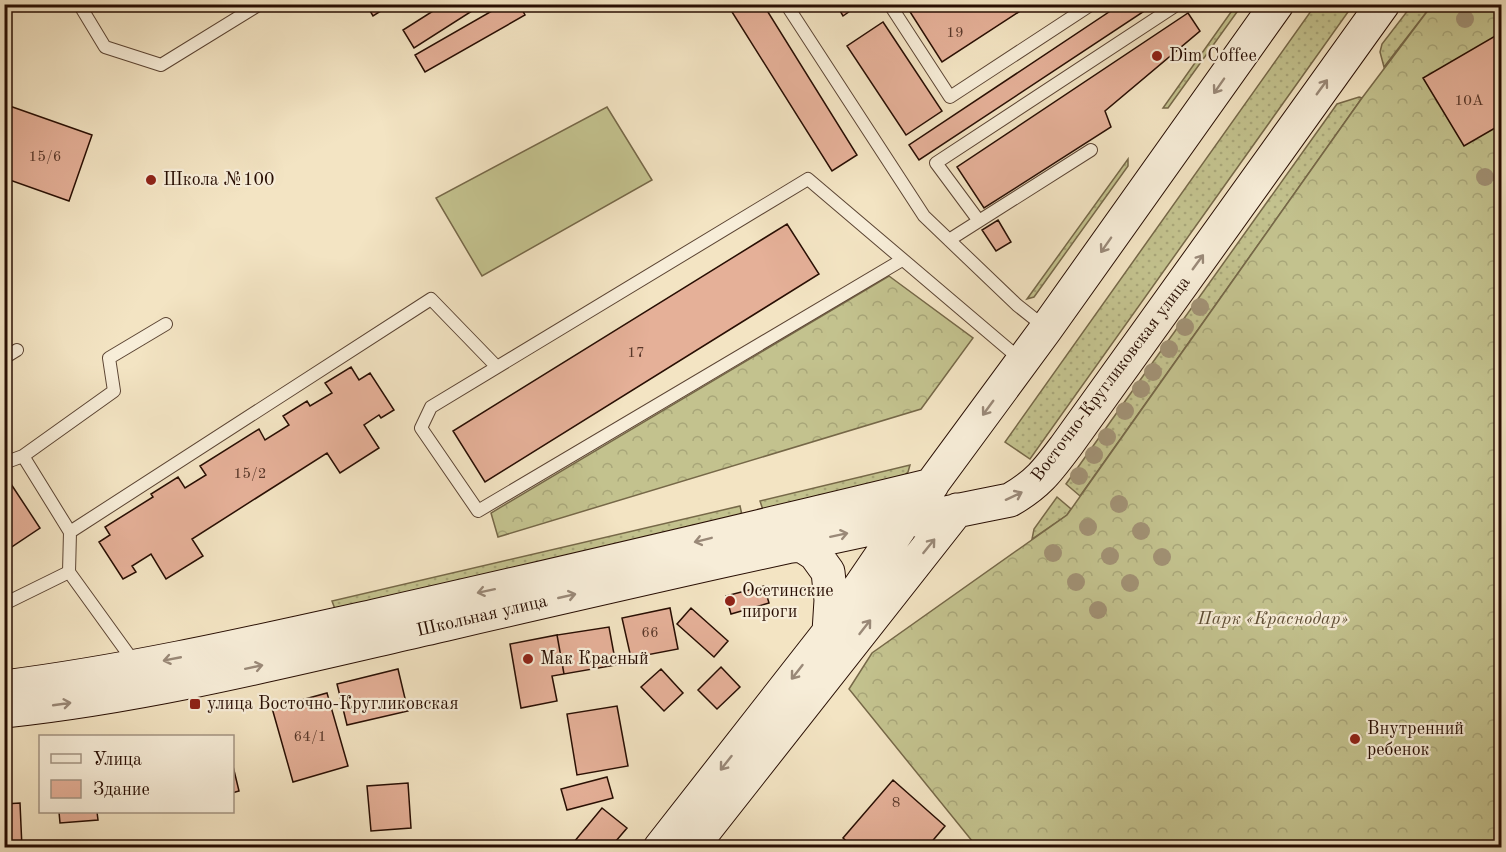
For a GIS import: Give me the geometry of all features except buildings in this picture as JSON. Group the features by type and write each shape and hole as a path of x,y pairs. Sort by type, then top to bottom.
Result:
{"main road":[{"path":"660,848 829,632 904,522 1046,328 1277,4"},
{"name":"Восточно-Кругликовская улица","path":"957,510 1010,500 1042,477 1383,4"},
{"name":"Школьная улица","path":"4,687 137,666 563,574 932,485"},
{"path":"691,848 957,510"},
{"name":"Школьная улица","path":"4,711 79,701 190,681 957,510"},
{"path":"785,547 801,546 815,554 828,572 831,600 829,632"}],"lane":[{"path":"79,4 105,46 162,65 260,4"},
{"path":"786,4 924,216 1017,304 1046,328"},
{"path":"893,4 892,8 950,97 1092,4"},
{"path":"979,221 936,163 1178,4"},
{"path":"949,240 1091,150"},
{"path":"902,260 478,511 421,428 431,407 808,180 1022,361"},
{"path":"70,532 431,299 496,366"},
{"path":"4,463 23,456 114,392 109,358 166,324"},
{"path":"4,358 17,350"},
{"path":"23,456 70,532 69,572 137,666"},
{"path":"4,604 69,572"}],"green space":[{"path":"1316,4 1353,5 1030,459 1005,442"},
{"path":"1236,5 1242,5 1168,108 1163,108"},
{"path":"1412,5 1432,5 1384,67 1380,52 1382,44"},
{"name":"Парк «Краснодар»","path":"1432,5 1501,5 1501,847 977,847 849,689 872,653 1067,515 1362,98"},
{"path":"1362,98 1080,496 1066,484 1337,104"},
{"path":"607,107 652,180 482,276 436,198"},
{"path":"1128,159 1128,166 1034,297 1027,299"},
{"path":"889,276 973,338 921,409 498,537 491,513"},
{"path":"910,465 908,472 900,479 763,510 760,501"},
{"path":"1057,497 1071,509 1067,515 1032,539 1034,529"},
{"path":"740,506 742,515 335,609 332,601"}],"place":[{"name":"Dim Coffee","path":"1157,56"},
{"name":"Школа №100","path":"151,180"},
{"name":"Осетинские пироги","path":"730,601"},
{"name":"Мак Красный","path":"528,659"},
{"name":"улица Восточно-Кругликовская","path":"195,704"},
{"name":"Внутренний ребенок","path":"1355,739"}]}
